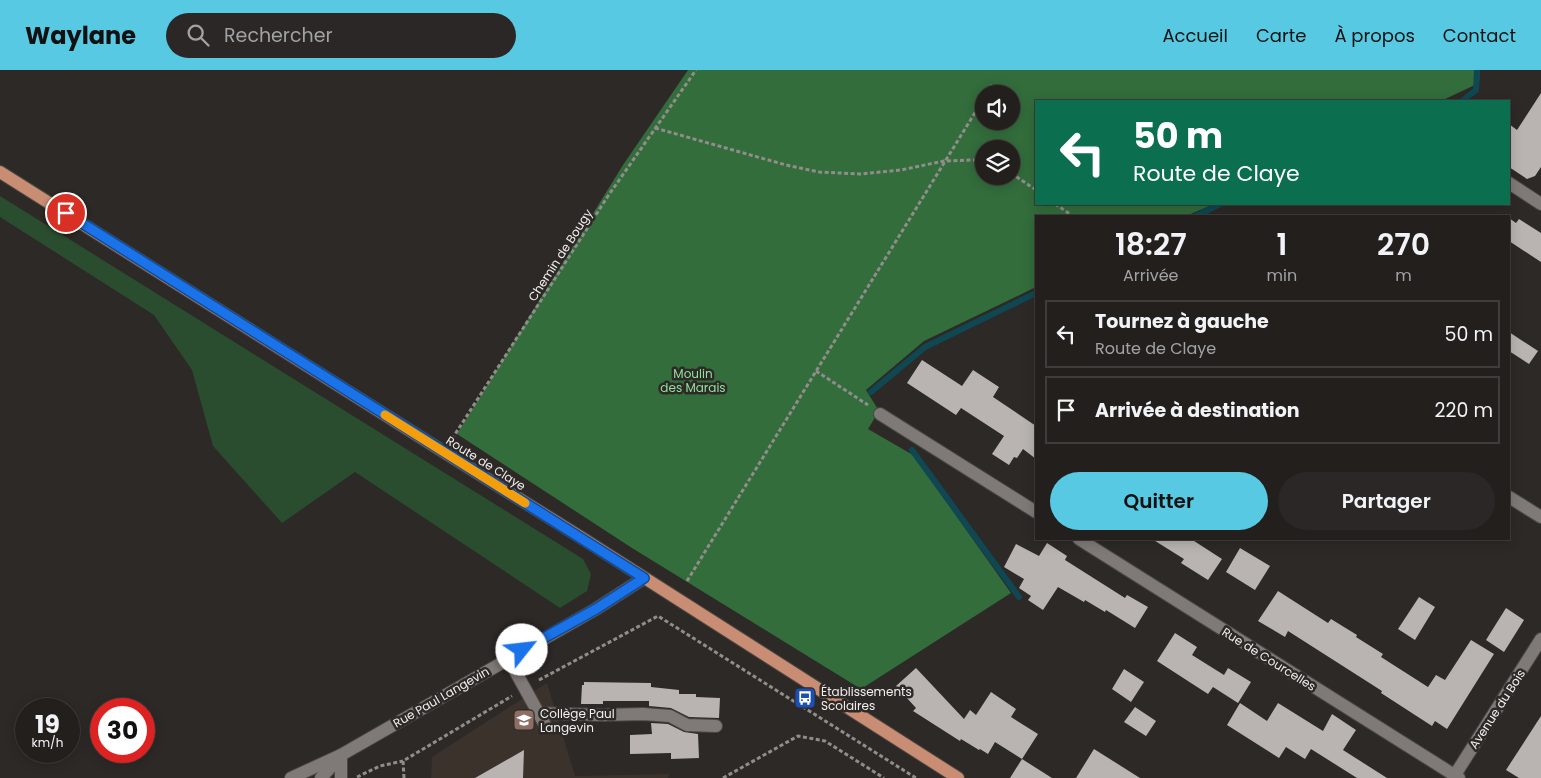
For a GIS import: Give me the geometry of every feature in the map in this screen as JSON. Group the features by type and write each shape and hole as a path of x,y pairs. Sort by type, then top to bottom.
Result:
{"main road":[{"name":"Route de Claye","path":"0,172 644,578 949,776"}],"street":[{"path":"1510,184 1539,199"},
{"path":"880,414 1035,511"},
{"path":"1510,498 1541,518"},
{"name":"Rue de Courcelles","path":"1081,540 1455,777"},
{"name":"Rue Paul Langevin","path":"291,778 341,755 596,609 644,578"},
{"name":"Avenue du Bois","path":"1455,777 1541,639"},
{"path":"508,658 545,725"},
{"path":"538,713 643,714 670,716 687,726 716,726"},
{"path":"341,755 341,778"},
{"name":"Rue Paul Langevin","path":"321,778 341,755"}],"path":[{"name":"Chemin de Bougy","path":"444,452 608,196 696,70"},
{"path":"687,582 975,112"},
{"path":"655,128 819,172 860,174 901,170 944,161 975,160"},
{"path":"1020,179 1035,189"},
{"path":"1056,205 1072,215"},
{"path":"816,371 880,414"},
{"path":"356,778 380,766 403,760 524,688 658,616 916,778"},
{"path":"723,778 798,736 824,741 884,778"},
{"path":"403,760 404,778"}],"shaded area":[{"name":"Collège Paul Langevin","path":"547,683 575,776 669,774 668,778 431,778 432,757"}],"green space":[{"name":"Moulin des Marais","path":"688,70 1480,70 1479,83 1443,100 1035,100 1035,205 1212,205 1188,215 1035,215 1035,287 924,341 866,390 879,411 868,429 913,455 1011,593 861,689 632,548 457,434 623,165"},
{"path":"0,196 583,559 591,574 587,591 560,608 355,472 282,523 213,446 192,370 154,315 0,217"}],"building":[{"path":"1541,93 1541,167 1535,176 1527,179 1510,168 1510,125 1517,130"},
{"path":"1510,219 1516,223 1519,219 1541,233 1541,262 1510,242"},
{"path":"1510,333 1538,351 1529,364 1510,352"},
{"path":"922,360 962,386 973,370 999,387 993,397 1035,425 1035,458 1023,449 1017,458 1014,457 1009,465 992,454 1004,436 961,408 956,415 907,383"},
{"path":"1154,540 1193,540 1222,559 1208,580 1181,563 1184,559"},
{"path":"1047,543 1067,556 1065,560 1125,598 1127,595 1148,607 1135,628 1106,610 1105,612 1085,600 1084,602 1058,587 1043,610 1028,600 1031,596 1019,588 1024,579 1004,567 1016,544 1039,556"},
{"path":"1240,548 1270,566 1255,590 1226,572"},
{"path":"1278,591 1328,623 1331,619 1357,635 1356,637 1383,654 1381,657 1428,687 1436,675 1445,680 1471,640 1494,654 1447,729 1435,721 1432,726 1381,693 1382,691 1288,631 1285,637 1258,621"},
{"path":"1419,597 1435,607 1415,640 1398,629"},
{"path":"1506,608 1524,620 1504,652 1486,640"},
{"path":"1175,633 1197,647 1192,655 1224,675 1228,668 1251,682 1238,703 1213,687 1208,694 1157,661"},
{"path":"916,668 964,719 970,710 976,715 991,692 1016,709 1011,717 1038,734 1022,759 995,742 988,754 961,739 960,741 913,711 916,708 896,686"},
{"path":"1124,669 1144,682 1131,702 1112,689"},
{"path":"584,682 651,683 651,687 679,690 679,694 696,694 696,697 720,698 719,718 689,717 671,708 649,706 649,701 603,701 603,704 581,704 582,685 584,685"},
{"path":"1240,703 1267,721 1278,703 1323,731 1332,714 1356,730 1343,750 1387,778 1357,778 1311,749 1305,759 1286,747 1279,758 1227,725"},
{"path":"1135,707 1156,721 1146,736 1124,722"},
{"path":"1541,716 1541,778 1519,778 1506,770"},
{"path":"651,723 668,724 684,732 698,734 699,758 671,759 671,753 630,754 630,735 652,734"},
{"path":"1094,749 1140,778 1076,778"},
{"path":"524,750 523,778 475,778"},
{"path":"1022,759 1052,778 1010,778"}],"waterway":[{"path":"1463,100 1476,90 1477,70"},
{"path":"1198,215 1218,205"},
{"path":"871,392 925,347 1035,293"},
{"path":"912,450 1019,597"}],"slow traffic":[{"path":"385,415 525,503"}],"place":[{"name":"Établissements Scolaires","path":"805,698"},
{"name":"Collège Paul Langevin","path":"524,720"}],"route":[{"path":"66,213 644,578 596,609 522,650"}]}
